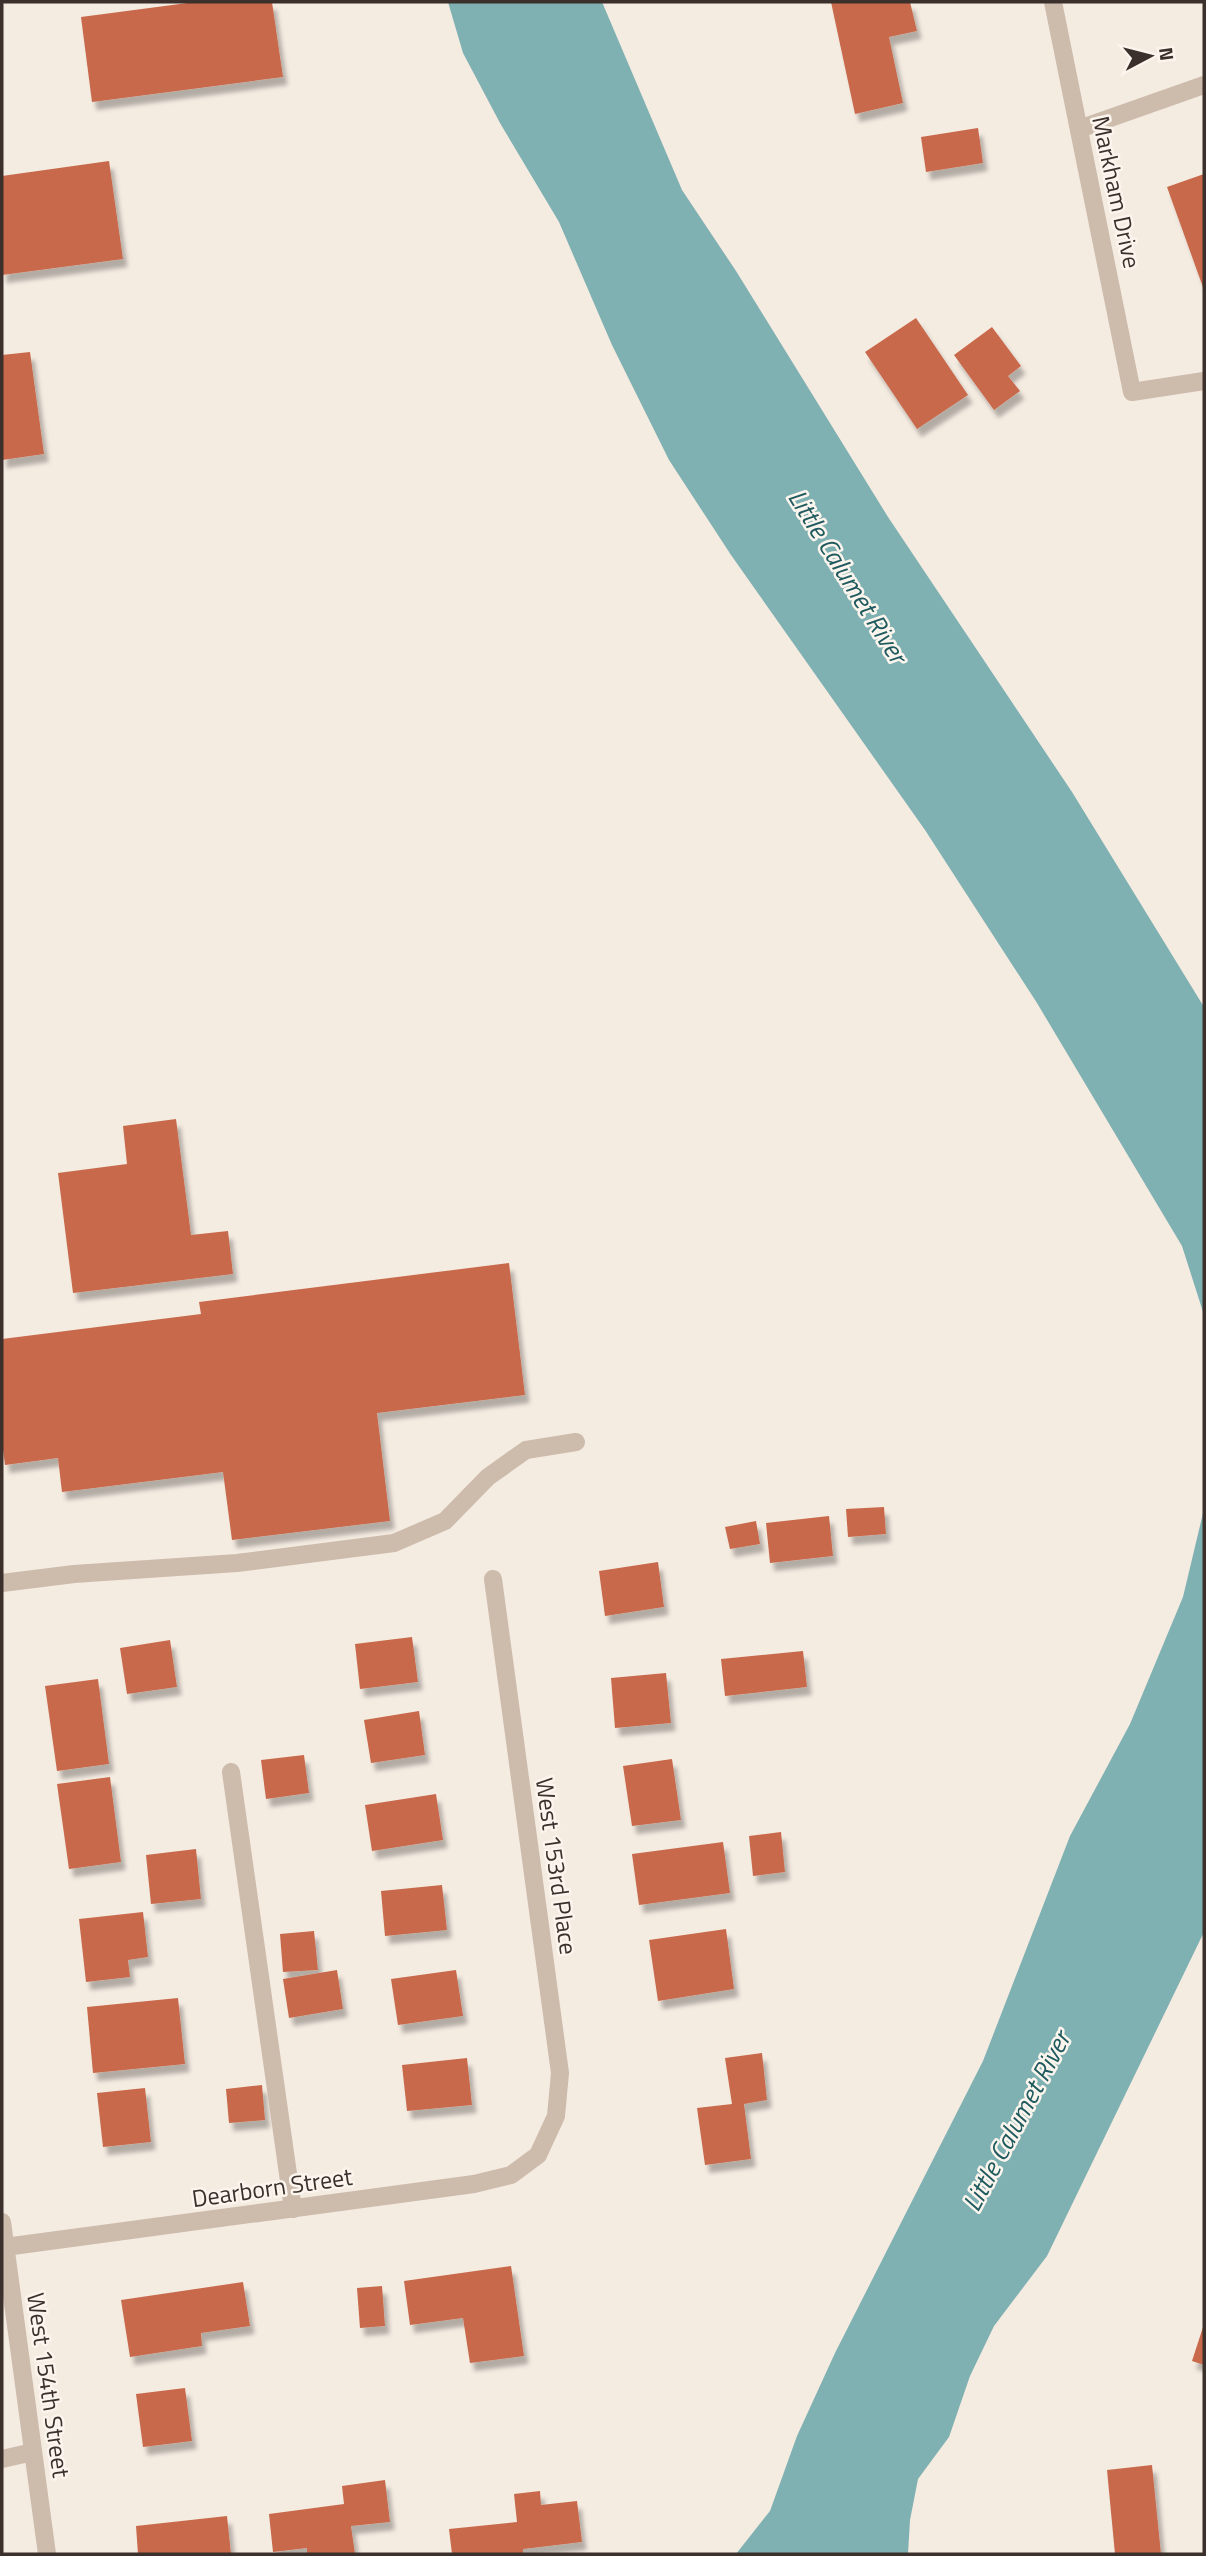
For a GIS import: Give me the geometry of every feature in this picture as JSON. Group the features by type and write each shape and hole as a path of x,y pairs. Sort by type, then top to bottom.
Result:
{"street":[{"name":"Markham Drive","path":"1053,2 1132,392 1204,381"},
{"path":"1079,130 1204,85"},
{"path":"2,1583 74,1574 237,1563 394,1543 445,1521 488,1477 526,1450 576,1442"},
{"name":"West 153rd Place","path":"493,1579 560,2073 556,2116 538,2155"},
{"path":"231,1772 293,2208"},
{"name":"Dearborn Street","path":"5,2247 474,2184 511,2175 538,2155"},
{"name":"West 154th Street","path":"2,2222 47,2554"},
{"path":"2,2459 33,2452"}],"water":[{"name":"Little Calumet River","path":"448,2 602,2 682,190 736,271 888,517 1072,792 1204,1007 1204,1315 1182,1246 1037,1003 925,830 731,555 669,460 612,345 559,222 500,123 463,53"},
{"name":"Little Calumet River","path":"1204,1509 1204,1932 1047,2256 994,2326 970,2376 949,2437 918,2479 910,2520 908,2554 736,2554 770,2511 797,2436 835,2353 983,2061 1070,1836 1130,1724 1183,1597"}],"building":[{"path":"195,2 272,2 283,77 92,102 81,17"},
{"path":"831,2 910,2 917,31 889,37 903,103 855,114"},
{"path":"978,128 983,163 926,172 921,137"},
{"path":"109,161 123,259 2,275 2,176"},
{"path":"1204,174 1204,290 1167,187"},
{"path":"916,318 968,395 917,429 865,352"},
{"path":"992,327 1021,366 1008,376 1020,391 994,410 954,355"},
{"path":"30,352 44,454 2,460 2,355"},
{"path":"176,1119 191,1235 228,1231 233,1274 73,1293 58,1173 127,1164 123,1126"},
{"path":"509,1263 525,1395 377,1413 390,1521 232,1540 223,1472 62,1492 58,1458 5,1465 2,1442 2,1339 201,1314 199,1302"},
{"path":"884,1507 886,1534 848,1537 846,1509"},
{"path":"829,1516 833,1556 770,1563 766,1523"},
{"path":"756,1521 760,1544 730,1549 725,1527"},
{"path":"658,1562 664,1607 605,1616 599,1571"},
{"path":"412,1637 418,1682 360,1689 355,1644"},
{"path":"170,1640 177,1687 127,1694 120,1648"},
{"path":"803,1651 807,1687 725,1696 721,1659"},
{"path":"666,1673 671,1723 615,1728 611,1678"},
{"path":"98,1679 109,1764 57,1771 45,1686"},
{"path":"419,1711 425,1755 371,1763 364,1720"},
{"path":"304,1755 309,1793 266,1799 261,1760"},
{"path":"672,1759 681,1820 632,1826 623,1766"},
{"path":"110,1777 121,1862 69,1869 57,1784"},
{"path":"436,1794 443,1840 372,1851 365,1805"},
{"path":"781,1832 785,1872 753,1876 749,1836"},
{"path":"723,1842 730,1893 639,1905 632,1854"},
{"path":"196,1849 201,1899 151,1904 146,1855"},
{"path":"442,1885 447,1930 385,1936 381,1891"},
{"path":"143,1912 148,1957 128,1960 130,1977 86,1982 79,1919"},
{"path":"726,1929 734,1989 658,2001 649,1940"},
{"path":"314,1931 318,1970 283,1972 280,1934"},
{"path":"337,1970 343,2009 289,2018 283,1979"},
{"path":"456,1970 463,2016 398,2025 391,1979"},
{"path":"178,1998 185,2064 93,2073 87,2007"},
{"path":"762,2053 767,2100 744,2104 751,2159 705,2165 697,2108 732,2104 725,2058"},
{"path":"467,2058 472,2105 407,2111 402,2065"},
{"path":"262,2085 265,2120 229,2123 226,2089"},
{"path":"145,2088 151,2142 103,2147 97,2093"},
{"path":"511,2266 524,2356 470,2363 463,2318 410,2325 404,2281"},
{"path":"243,2282 250,2326 201,2333 202,2346 130,2357 121,2300"},
{"path":"382,2286 385,2326 360,2328 357,2288"},
{"path":"1204,2324 1204,2365 1192,2361"},
{"path":"185,2388 192,2441 143,2447 136,2394"},
{"path":"1152,2465 1161,2554 1115,2554 1107,2470"},
{"path":"385,2480 390,2522 351,2526 355,2554 307,2554 307,2548 273,2552 269,2514 344,2504 342,2486"},
{"path":"540,2491 541,2505 577,2501 582,2542 523,2549 523,2554 452,2554 449,2529 517,2522 514,2494"},
{"path":"227,2516 231,2554 138,2554 136,2526"}]}
